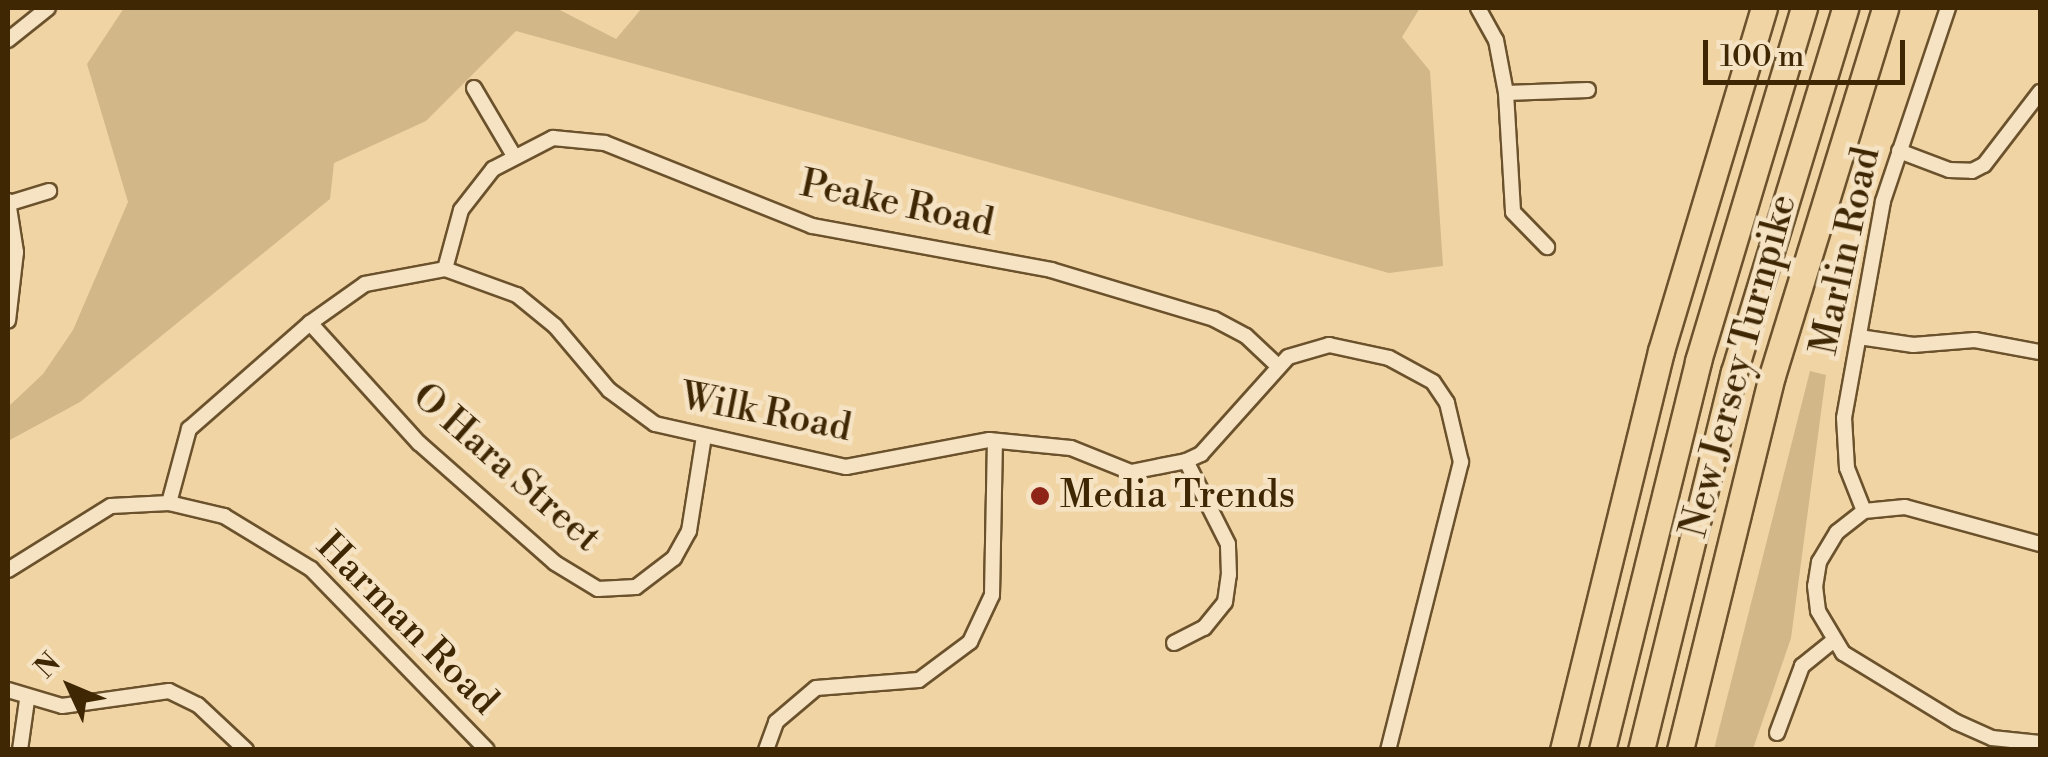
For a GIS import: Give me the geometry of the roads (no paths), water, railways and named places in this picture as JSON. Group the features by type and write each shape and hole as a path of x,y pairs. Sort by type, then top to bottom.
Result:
{"highway":[{"name":"New Jersey Turnpike","path":"1563,750 1661,351 1764,8"},
{"name":"New Jersey Turnpike","path":"1602,750 1698,362 1804,8"},
{"name":"New Jersey Turnpike","path":"1641,750 1734,372 1845,8"},
{"name":"New Jersey Turnpike","path":"1680,750 1772,376 1885,8"}],"street":[{"path":"8,40 45,8"},
{"path":"1478,8 1496,40 1506,93 1513,212 1547,247"},
{"name":"Marlin Road","path":"1864,511 1843,444 1859,336 1882,201 1948,8"},
{"path":"474,88 514,156"},
{"path":"1506,93 1588,90"},
{"path":"1899,151 1949,170 1972,171 1984,165 2040,92"},
{"name":"Peake Road","path":"445,269 472,190 514,156 553,138 605,143 812,226 1051,270 1214,319 1246,336 1279,367"},
{"path":"8,320 16,252 8,202 50,191"},
{"path":"168,503 189,429 310,323 365,284 445,269"},
{"name":"Wilk Road","path":"445,269 517,295 555,326 610,390 655,424 846,467 996,442 1071,448 1131,472 1186,461 1201,454 1296,353 1321,346 1388,358 1433,382 1447,403 1461,462 1388,750"},
{"name":"O Hara Street","path":"310,323 420,443 555,563 598,589 636,587 674,558 689,531 704,436"},
{"path":"1859,336 1913,345 1976,340 2040,352"},
{"path":"766,750 776,722 816,688 918,680 970,642 992,595 996,442"},
{"path":"1174,643 1204,628 1225,602 1230,575 1228,544 1186,461"},
{"name":"Harman Road","path":"8,570 91,513 131,502 168,503 234,520 311,570 487,750"},
{"path":"2040,544 1905,507 1864,511 1837,532 1819,562 1818,611 1832,642 1956,722 2015,745 2040,743"},
{"path":"1777,733 1802,666 1832,642"},
{"path":"8,690 28,700 62,706 168,692 198,705 246,750"},
{"path":"20,750 28,700"}],"place":[{"name":"Media Trends","path":"1040,496"}]}
